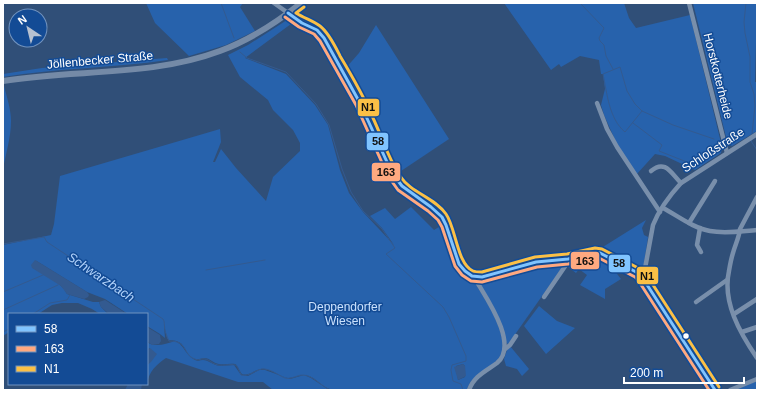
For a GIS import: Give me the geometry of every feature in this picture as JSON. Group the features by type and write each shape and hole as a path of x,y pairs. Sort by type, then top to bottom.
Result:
{"street":[{"path":"274,3 302,24 317,30 324,38 365,112 396,180 408,192 431,206 443,218 448,228 458,264 466,272 476,278 536,262 568,259 592,253 600,253 642,277 715,390"},
{"name":"Jöllenbecker Straße","path":"3,81 158,66 199,58 220,51 252,37 288,13 300,3"},
{"name":"Horstkotterheide","path":"690,3 727,153"},
{"path":"597,103 607,129 617,147 661,210 710,231 740,232 757,230"},
{"name":"Schloßstraße","path":"642,277 644,274 653,225 661,210 681,183 757,134"},
{"name":"Schloßstraße","path":"651,171 658,167 665,167 681,183"},
{"path":"689,223 715,181"},
{"path":"757,197 740,232 733,253 727,280 728,299 742,332 757,358"},
{"path":"700,228 697,245 701,252"},
{"path":"544,297 568,262 568,259"},
{"path":"470,388 479,375 502,358 505,349 499,322 476,282 476,278"},
{"path":"696,302 727,280"},
{"path":"734,314 757,299"},
{"path":"742,332 757,327"},
{"path":"505,349 510,345 516,336"},
{"path":"730,390 757,379"}],"green space":[{"path":"146,3 243,3 240,7 255,31 226,45 189,56 155,23"},
{"path":"504,3 624,3 629,18 636,28 690,15 722,147 721,153 695,170 665,156 655,154 636,175 616,142 604,115 601,105 605,89 599,60 580,56 561,67 559,64 551,70"},
{"path":"693,3 757,3 755,82 757,82 757,131 732,146 728,144 727,141"},
{"name":"Deppendorfer Wiesen","path":"287,20 295,21 245,58 286,74 315,105 328,125 340,170 349,193 363,212 394,245 382,228 370,216 385,208 395,219 411,207 434,230 444,224 456,265 474,282 484,297 502,336 502,353 499,358 474,378 467,390 335,390 327,388 312,377 306,375 288,378 268,370 259,369 245,375 242,374 235,364 219,364 206,358 195,359 191,357 180,342 169,340 167,338 164,325 165,338 148,327 148,313 126,313 105,299 87,292 35,260 64,289 67,294 93,302 99,302 101,307 107,313 98,313 78,303 62,303 52,305 40,313 8,313 8,333 3,336 3,245 51,235 54,224 60,176 220,129 221,142 213,162 215,162 221,149 266,201 273,177 300,151 300,143 293,130 273,110 268,100 240,77 228,55 248,45","holes":["463,364 465,366 465,377 458,380 456,366"]},
{"path":"376,25 449,139 395,175 369,112 345,69 359,53"},
{"path":"167,58 168,60 147,63 3,77 3,74 42,68"},
{"path":"3,86 9,104 11,127 3,169"},
{"path":"646,220 642,228 644,235 648,237 643,270 640,271 598,250"},
{"path":"596,254 618,265 614,270 621,279 605,289 605,299 580,285 587,275 579,269 576,273 567,266 570,262"},
{"path":"566,262 507,344 480,284 481,280 530,265"},
{"path":"539,306 557,321 575,328 546,354 524,326"},
{"path":"175,341 179,343 190,357 198,361 204,360 220,366 234,365 241,375 248,376 259,370 265,370 290,379 304,375 329,390 273,390 263,382 238,382 166,358 159,363 149,375 148,380 150,348 148,349 148,343 154,345"},
{"path":"510,346 529,369 522,376 517,369 506,366 504,359"},
{"path":"757,381 757,389 735,390"}],"shaded area":[{"path":"35,260 87,292 89,295 88,297 84,299 67,294 61,286 32,268 31,265"},
{"path":"105,300 125,313 108,313 101,307 99,302"},
{"path":"148,328 160,335 161,341 159,344 152,345 148,342"},
{"path":"150,348 157,354 148,364 148,349"},
{"path":"463,364 465,366 466,376 458,380 454,367"},
{"path":"128,385 142,385 141,390 125,390"}],"waterway":[{"path":"221,3 234,38"},
{"path":"580,3 604,28 599,38 604,45 606,56 613,69"},
{"path":"746,3 744,22 750,57 750,82 754,94 755,106 752,134"},
{"path":"240,52 247,58 286,72 316,104 329,125 342,169 351,192 363,211 382,229 395,248 386,254 443,307 449,317 466,356 466,361 452,365 451,370 453,381 461,384 463,390"},
{"path":"642,111 625,132 615,120 612,113 603,74 620,67 627,91 635,104 642,111 673,125 714,139"},
{"path":"633,123 662,145 659,151 697,166"},
{"path":"752,140 751,141 757,150"},
{"name":"Schwarzbach","path":"3,244 44,237 47,242 163,319 165,331 169,341 180,343 193,358 198,360 206,359 218,365 236,365 241,375 248,375 262,369 270,370 282,377 287,378 307,375 330,390"},
{"path":"206,270 265,260"},
{"path":"3,292 43,275"},
{"path":"3,310 58,285"},
{"path":"35,313 50,303 67,300 70,295"},
{"path":"3,332 8,330"},
{"name":"Schwarzbach","path":"342,390 347,390"}],"transit line":[{"name":"N1","path":"304,7 296,13 320,26 329,36 366,102 389,155 400,176 410,187 435,203 446,214 460,254 468,267 474,271 482,272 535,257 567,254 595,248 602,249 640,269 646,274 719,387"},
{"name":"58","path":"288,13 302,23 317,30 324,38 360,103 392,173 402,186 442,217 459,264 465,271 472,276 482,277 536,262 568,259 600,253 638,273 642,277 715,390"},
{"name":"163","path":"285,17 299,27 314,34 320,41 356,105 388,176 398,190 438,220 442,227 455,266 462,275 471,281 482,282 537,267 568,264 599,258 638,280 709,390"}]}
